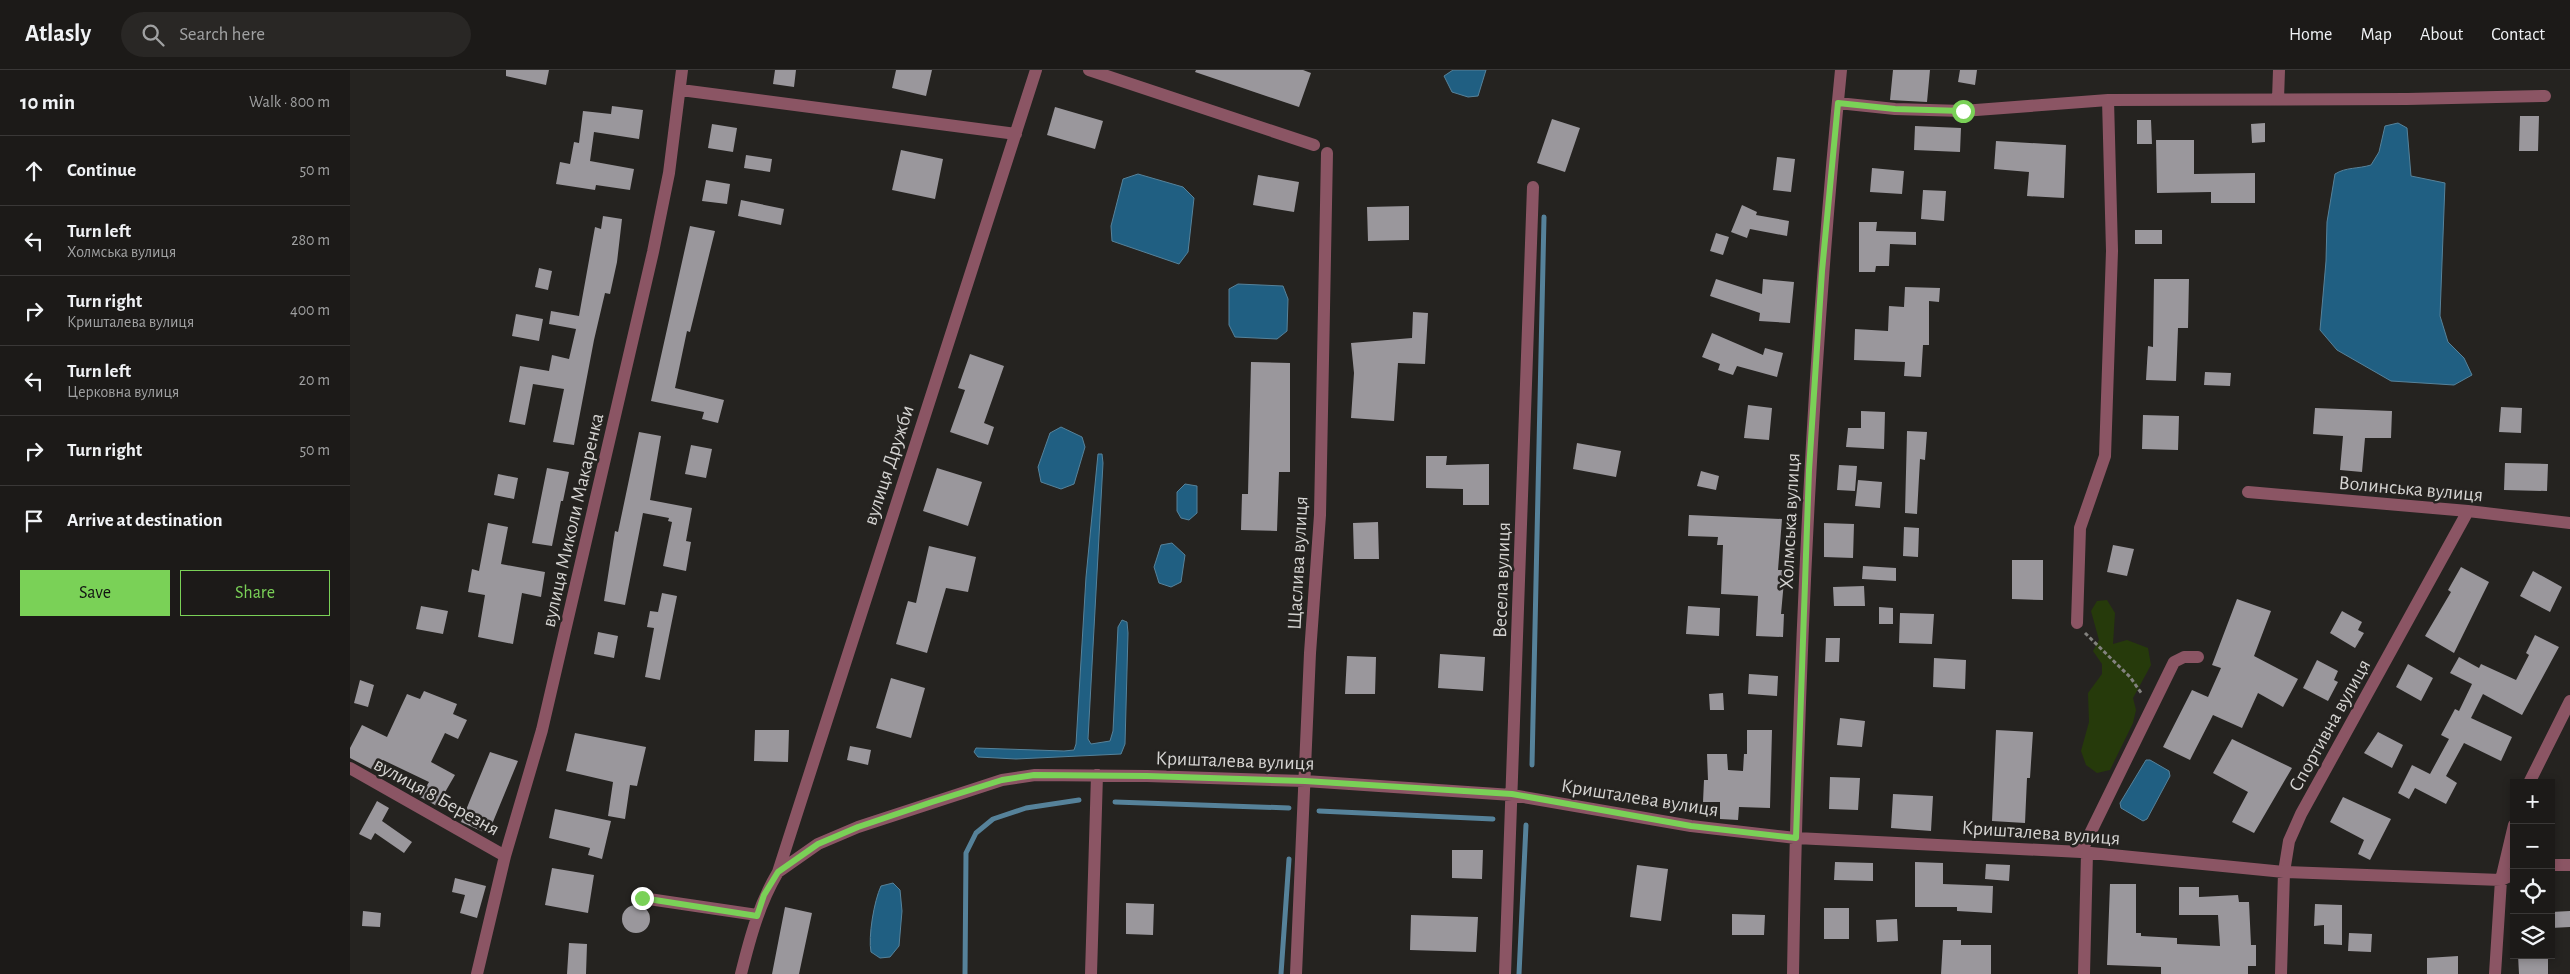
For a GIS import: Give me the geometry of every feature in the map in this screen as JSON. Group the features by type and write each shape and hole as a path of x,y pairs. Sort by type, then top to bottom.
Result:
{"street":[{"name":"вулиця Миколи Макаренка","path":"477,974 505,856 533,765 572,607 653,252 669,173 681,90 682,70"},
{"name":"вулиця Дружби","path":"778,872 1036,70"},
{"path":"1089,70 1314,144"},
{"name":"Холмська вулиця","path":"1793,974 1809,470 1822,271 1841,70"},
{"path":"2278,99 2279,70"},
{"path":"681,90 1016,134"},
{"path":"1838,103 1895,109 1963,111 2108,100 2545,96"},
{"path":"2077,623 2080,528 2105,456 2112,251 2108,100"},
{"name":"Щаслива вулиця","path":"1296,974 1310,653 1320,515 1327,154"},
{"name":"Весела вулиця","path":"1504,974 1533,187"},
{"name":"Волинська вулиця","path":"2248,492 2468,511 2570,523"},
{"name":"Спортивна вулиця","path":"2282,974 2284,872 2289,841 2468,511"},
{"path":"2084,974 2084,852 2150,707 2174,662 2198,656"},
{"path":"2531,779 2570,701"},
{"name":"вулиця 8 Березня","path":"350,768 505,856"},
{"name":"Кришталева вулиця","path":"778,872 818,844 858,827 1002,780 1034,775 1097,775 1305,781 1512,794 1691,826 1796,838 2084,852 2284,872 2501,880 2510,876"},
{"path":"1091,974 1097,775"},
{"path":"2495,974 2501,880 2510,841"},
{"path":"2555,865 2570,864"},
{"path":"741,974 764,895 778,872"},
{"path":"642,898 757,916"}],"path":[{"path":"2077,623 2095,644 2130,677 2150,707"}],"green space":[{"path":"2107,600 2115,613 2113,644 2127,640 2148,648 2151,665 2133,698 2136,710 2133,723 2110,770 2097,773 2086,765 2081,751 2089,722 2088,693 2102,674 2102,664 2093,651 2099,640 2091,611 2097,601"}],"water":[{"path":"1453,70 1486,70 1478,96 1468,97 1452,92 1444,76"},
{"path":"2398,123 2407,128 2411,176 2445,183 2440,316 2448,342 2464,358 2472,375 2454,385 2391,381 2337,350 2320,330 2326,261 2327,222 2335,174 2343,170 2371,165 2379,152 2385,126"},
{"path":"1138,174 1183,187 1194,198 1188,252 1179,264 1112,241 1111,226 1123,179"},
{"path":"1238,284 1283,286 1288,299 1287,331 1277,339 1235,337 1229,325 1229,289"},
{"path":"1061,427 1082,437 1085,447 1074,484 1061,489 1041,482 1038,467 1050,433"},
{"path":"1098,454 1102,454 1103,463 1088,739 1091,744 1110,741 1113,731 1118,627 1122,620 1127,622 1128,633 1125,744 1121,754 1016,759 978,757 974,752 976,748 1074,750 1076,744 1086,577"},
{"path":"1185,484 1197,486 1197,513 1189,520 1181,518 1177,511 1177,492"},
{"path":"1172,543 1185,555 1181,582 1171,587 1159,583 1154,567 1161,545"},
{"path":"2146,760 2150,760 2169,771 2170,776 2147,819 2143,821 2121,808 2120,803"},
{"path":"893,883 900,890 902,911 899,946 890,957 880,958 871,952 872,919 881,886"}],"building":[{"path":"506,70 549,70 546,85 506,76"},
{"path":"775,70 796,70 794,87 773,84"},
{"path":"896,70 932,70 926,96 892,88"},
{"path":"1196,70 1303,70 1311,73 1299,107 1195,72"},
{"path":"1893,70 1930,70 1927,102 1890,100"},
{"path":"1960,70 1977,70 1975,85 1958,82"},
{"path":"612,106 643,110 639,139 594,132 590,161 634,169 630,190 596,185 595,190 556,184 560,162 570,164 574,142 579,143 583,111 611,114"},
{"path":"1055,107 1103,121 1095,149 1047,135"},
{"path":"2520,116 2539,116 2538,151 2519,151"},
{"path":"1552,119 1580,128 1565,172 1537,163"},
{"path":"2137,120 2151,120 2152,144 2137,144"},
{"path":"2265,123 2265,142 2252,143 2251,124"},
{"path":"712,124 737,128 733,152 708,148"},
{"path":"1915,126 1961,128 1960,152 1914,150"},
{"path":"2156,140 2194,140 2194,174 2255,173 2255,203 2211,203 2211,192 2157,193"},
{"path":"1996,141 2066,145 2064,198 2027,196 2029,172 1994,169"},
{"path":"901,150 943,159 935,199 892,190"},
{"path":"746,155 772,159 770,172 744,168"},
{"path":"1777,157 1795,159 1791,192 1773,190"},
{"path":"1872,168 1904,171 1902,194 1870,192"},
{"path":"1258,175 1299,182 1294,212 1253,205"},
{"path":"706,180 730,184 727,204 702,201"},
{"path":"1923,190 1946,191 1944,221 1921,219"},
{"path":"741,200 784,209 781,225 738,216"},
{"path":"1742,205 1757,212 1756,215 1789,221 1787,236 1750,229 1747,238 1731,232"},
{"path":"1409,206 1409,240 1368,241 1367,207"},
{"path":"603,216 622,219 617,262 610,294 605,293 574,445 553,442 564,389 533,384 525,425 509,422 520,366 549,371 552,355 569,359 576,329 549,324 551,311 579,316 595,227 601,229"},
{"path":"1859,222 1877,222 1876,231 1916,232 1916,245 1890,244 1889,266 1876,266 1875,272 1859,272"},
{"path":"690,226 715,231 690,332 687,331 675,388 724,400 718,423 702,419 704,412 651,401"},
{"path":"2135,230 2162,230 2162,244 2135,244"},
{"path":"1716,233 1729,237 1723,255 1710,251"},
{"path":"539,268 552,271 548,290 535,287"},
{"path":"1716,279 1762,294 1763,279 1794,282 1790,323 1759,321 1760,313 1710,296"},
{"path":"2154,279 2189,279 2188,328 2178,328 2176,381 2146,380 2148,346 2153,347"},
{"path":"1905,287 1940,288 1939,302 1929,301 1929,345 1923,345 1921,377 1904,376 1905,362 1854,360 1855,329 1888,331 1889,306 1904,307"},
{"path":"1413,312 1428,313 1425,364 1398,363 1394,421 1351,418 1354,373 1351,343 1412,338"},
{"path":"516,314 543,319 539,341 512,336"},
{"path":"1712,333 1763,355 1765,348 1783,353 1777,377 1737,366 1733,375 1718,370 1720,364 1702,357"},
{"path":"970,354 1004,366 984,423 994,427 988,445 950,432 965,390 958,388"},
{"path":"1251,362 1290,363 1290,472 1279,472 1277,531 1241,530 1242,494 1248,494"},
{"path":"2205,372 2231,373 2230,386 2204,385"},
{"path":"1748,405 1772,408 1769,440 1744,438"},
{"path":"2501,407 2522,408 2521,433 2499,432"},
{"path":"2315,408 2392,411 2391,438 2365,438 2362,472 2340,470 2343,436 2313,434"},
{"path":"1861,411 1885,412 1884,449 1846,447 1848,428 1861,428"},
{"path":"2143,415 2179,416 2178,450 2142,449"},
{"path":"1907,431 1927,432 1925,460 1920,459 1917,514 1905,513"},
{"path":"639,432 661,436 650,500 692,508 686,541 691,542 686,571 663,566 672,522 668,521 669,518 643,513 625,605 604,601 615,531 618,532"},
{"path":"1577,443 1621,451 1616,477 1573,469"},
{"path":"691,445 712,449 706,478 685,474"},
{"path":"1426,456 1447,456 1446,465 1489,464 1489,505 1463,505 1463,489 1426,488"},
{"path":"2505,463 2548,464 2547,491 2504,490"},
{"path":"1839,465 1857,466 1855,491 1837,490"},
{"path":"547,468 569,472 552,546 532,543"},
{"path":"937,468 982,482 968,526 923,511"},
{"path":"1701,471 1719,476 1716,490 1697,486"},
{"path":"498,474 518,478 514,499 494,495"},
{"path":"1858,480 1882,482 1880,508 1855,506"},
{"path":"1689,515 1782,519 1778,570 1785,570 1781,614 1784,614 1783,637 1756,636 1758,596 1721,594 1723,545 1717,545 1718,537 1688,536"},
{"path":"1378,522 1379,559 1354,559 1353,523"},
{"path":"488,523 508,527 501,564 545,572 541,597 522,593 513,644 478,637 485,595 468,592 472,569 479,571"},
{"path":"1824,523 1854,524 1853,558 1824,557"},
{"path":"1904,527 1919,528 1918,557 1903,556"},
{"path":"2113,545 2134,549 2127,576 2107,572"},
{"path":"929,546 976,557 968,592 946,588 927,653 896,644 908,601 916,603"},
{"path":"2012,560 2043,560 2043,600 2012,599"},
{"path":"1863,566 1896,568 1896,581 1862,579"},
{"path":"2461,567 2489,582 2454,653 2425,636 2451,592 2448,590"},
{"path":"2533,571 2562,587 2550,612 2520,596"},
{"path":"1864,586 1865,606 1834,606 1833,587"},
{"path":"662,593 677,596 660,680 645,677 654,628 647,627 650,611 658,612"},
{"path":"2237,599 2271,611 2254,656 2298,679 2283,707 2258,693 2242,728 2213,715 2190,760 2163,747 2192,690 2208,697 2221,668 2212,665"},
{"path":"421,606 448,611 443,634 416,629"},
{"path":"1688,606 1720,608 1719,636 1686,634"},
{"path":"1879,607 1893,608 1893,624 1879,624"},
{"path":"2342,611 2362,622 2358,630 2364,633 2355,648 2330,633"},
{"path":"1900,613 1934,614 1932,644 1899,643"},
{"path":"598,632 618,636 614,658 594,654"},
{"path":"2535,635 2559,647 2522,715 2483,694 2471,718 2512,737 2501,761 2464,743 2446,776 2457,783 2446,804 2415,788 2409,799 2398,793 2412,765 2430,774 2449,739 2441,735 2455,709 2459,711 2472,684 2450,673 2459,657 2479,668 2481,664 2516,680 2529,655 2526,653"},
{"path":"1826,638 1840,638 1839,662 1825,662"},
{"path":"1440,654 1485,657 1483,691 1438,688"},
{"path":"1347,656 1376,657 1375,694 1345,694"},
{"path":"1934,658 1966,660 1965,689 1933,687"},
{"path":"2317,660 2338,671 2334,680 2338,682 2328,701 2303,688"},
{"path":"2408,664 2433,678 2421,701 2396,687"},
{"path":"1749,674 1778,676 1777,696 1748,694"},
{"path":"891,678 925,688 911,738 876,728"},
{"path":"360,680 374,685 368,707 354,703"},
{"path":"424,691 457,704 453,714 467,720 458,739 445,733 431,762 455,775 437,806 420,797 429,782 383,760 377,772 350,758 350,748 362,725 387,737 407,694 420,699"},
{"path":"1723,693 1724,710 1710,710 1709,694"},
{"path":"1840,718 1865,721 1862,747 1837,745"},
{"path":"755,730 789,730 788,762 754,761"},
{"path":"1747,730 1772,730 1770,808 1739,807 1738,820 1720,819 1720,802 1703,802 1704,780 1708,780 1707,754 1727,754 1728,770 1743,771 1744,754 1747,754"},
{"path":"1996,730 2033,732 2030,778 2027,778 2025,823 1992,821"},
{"path":"2378,732 2403,745 2392,768 2364,753"},
{"path":"575,733 646,747 637,786 630,785 625,819 608,816 613,782 566,771"},
{"path":"2232,739 2292,768 2254,833 2232,822 2248,792 2213,773"},
{"path":"850,746 871,750 868,765 847,760"},
{"path":"490,752 518,761 488,834 461,822"},
{"path":"1830,777 1860,778 1858,810 1829,809"},
{"path":"1893,794 1933,796 1931,831 1891,828"},
{"path":"2343,797 2391,819 2370,860 2358,854 2364,840 2330,822"},
{"path":"377,801 389,808 382,821 412,842 404,853 375,833 371,840 359,834"},
{"path":"555,809 611,821 602,859 588,855 590,848 549,838"},
{"path":"1452,850 1483,850 1482,879 1452,878"},
{"path":"1835,862 1873,863 1873,881 1834,880"},
{"path":"1915,862 1943,863 1943,884 1993,886 1992,913 1957,911 1957,907 1915,907"},
{"path":"1986,864 2010,865 2009,881 1985,879"},
{"path":"1637,865 1668,869 1661,921 1630,917"},
{"path":"552,868 594,875 588,913 545,905"},
{"path":"455,878 486,886 477,918 460,913 465,895 452,892"},
{"path":"2110,884 2136,884 2136,933 2141,933 2141,936 2177,938 2177,944 2220,946 2218,915 2179,915 2179,887 2199,887 2199,897 2238,895 2239,902 2249,902 2251,945 2256,945 2256,966 2248,966 2248,974 2161,974 2161,967 2107,965"},
{"path":"1126,903 1154,904 1153,935 1126,934"},
{"path":"2315,904 2342,905 2342,945 2324,944 2324,925 2314,926"},
{"path":"636,905 646,909 650,919 646,929 636,933 626,929 622,919 626,909"},
{"path":"785,907 812,913 799,974 772,974"},
{"path":"1824,908 1849,908 1849,939 1824,939"},
{"path":"363,911 381,913 380,927 362,926"},
{"path":"2570,911 2570,927 2555,928 2555,912"},
{"path":"1732,914 1765,915 1764,935 1732,935"},
{"path":"1411,915 1478,917 1476,952 1410,950"},
{"path":"1897,919 1898,941 1877,942 1876,920"},
{"path":"2349,933 2372,934 2371,952 2348,951"},
{"path":"1943,940 1961,940 1961,945 1991,945 1991,974 1941,974"},
{"path":"569,943 587,944 586,974 567,974"},
{"path":"2458,956 2458,974 2427,974 2427,958"},
{"path":"2518,959 2548,959 2548,974 2519,974"}],"waterway":[{"path":"1532,765 1544,217"},
{"path":"965,974 966,853 976,833 993,819 1026,808 1079,800"},
{"path":"1115,802 1289,808"},
{"path":"1319,811 1493,819"},
{"path":"1519,974 1526,825"},
{"path":"1281,974 1289,859"}],"route":[{"path":"642,898 757,916 764,895 778,872 818,844 858,827 932,802 1002,780 1034,775 1147,776 1305,781 1512,794 1691,826 1796,838 1809,470 1822,271 1838,103 1895,109 1963,111"}]}
